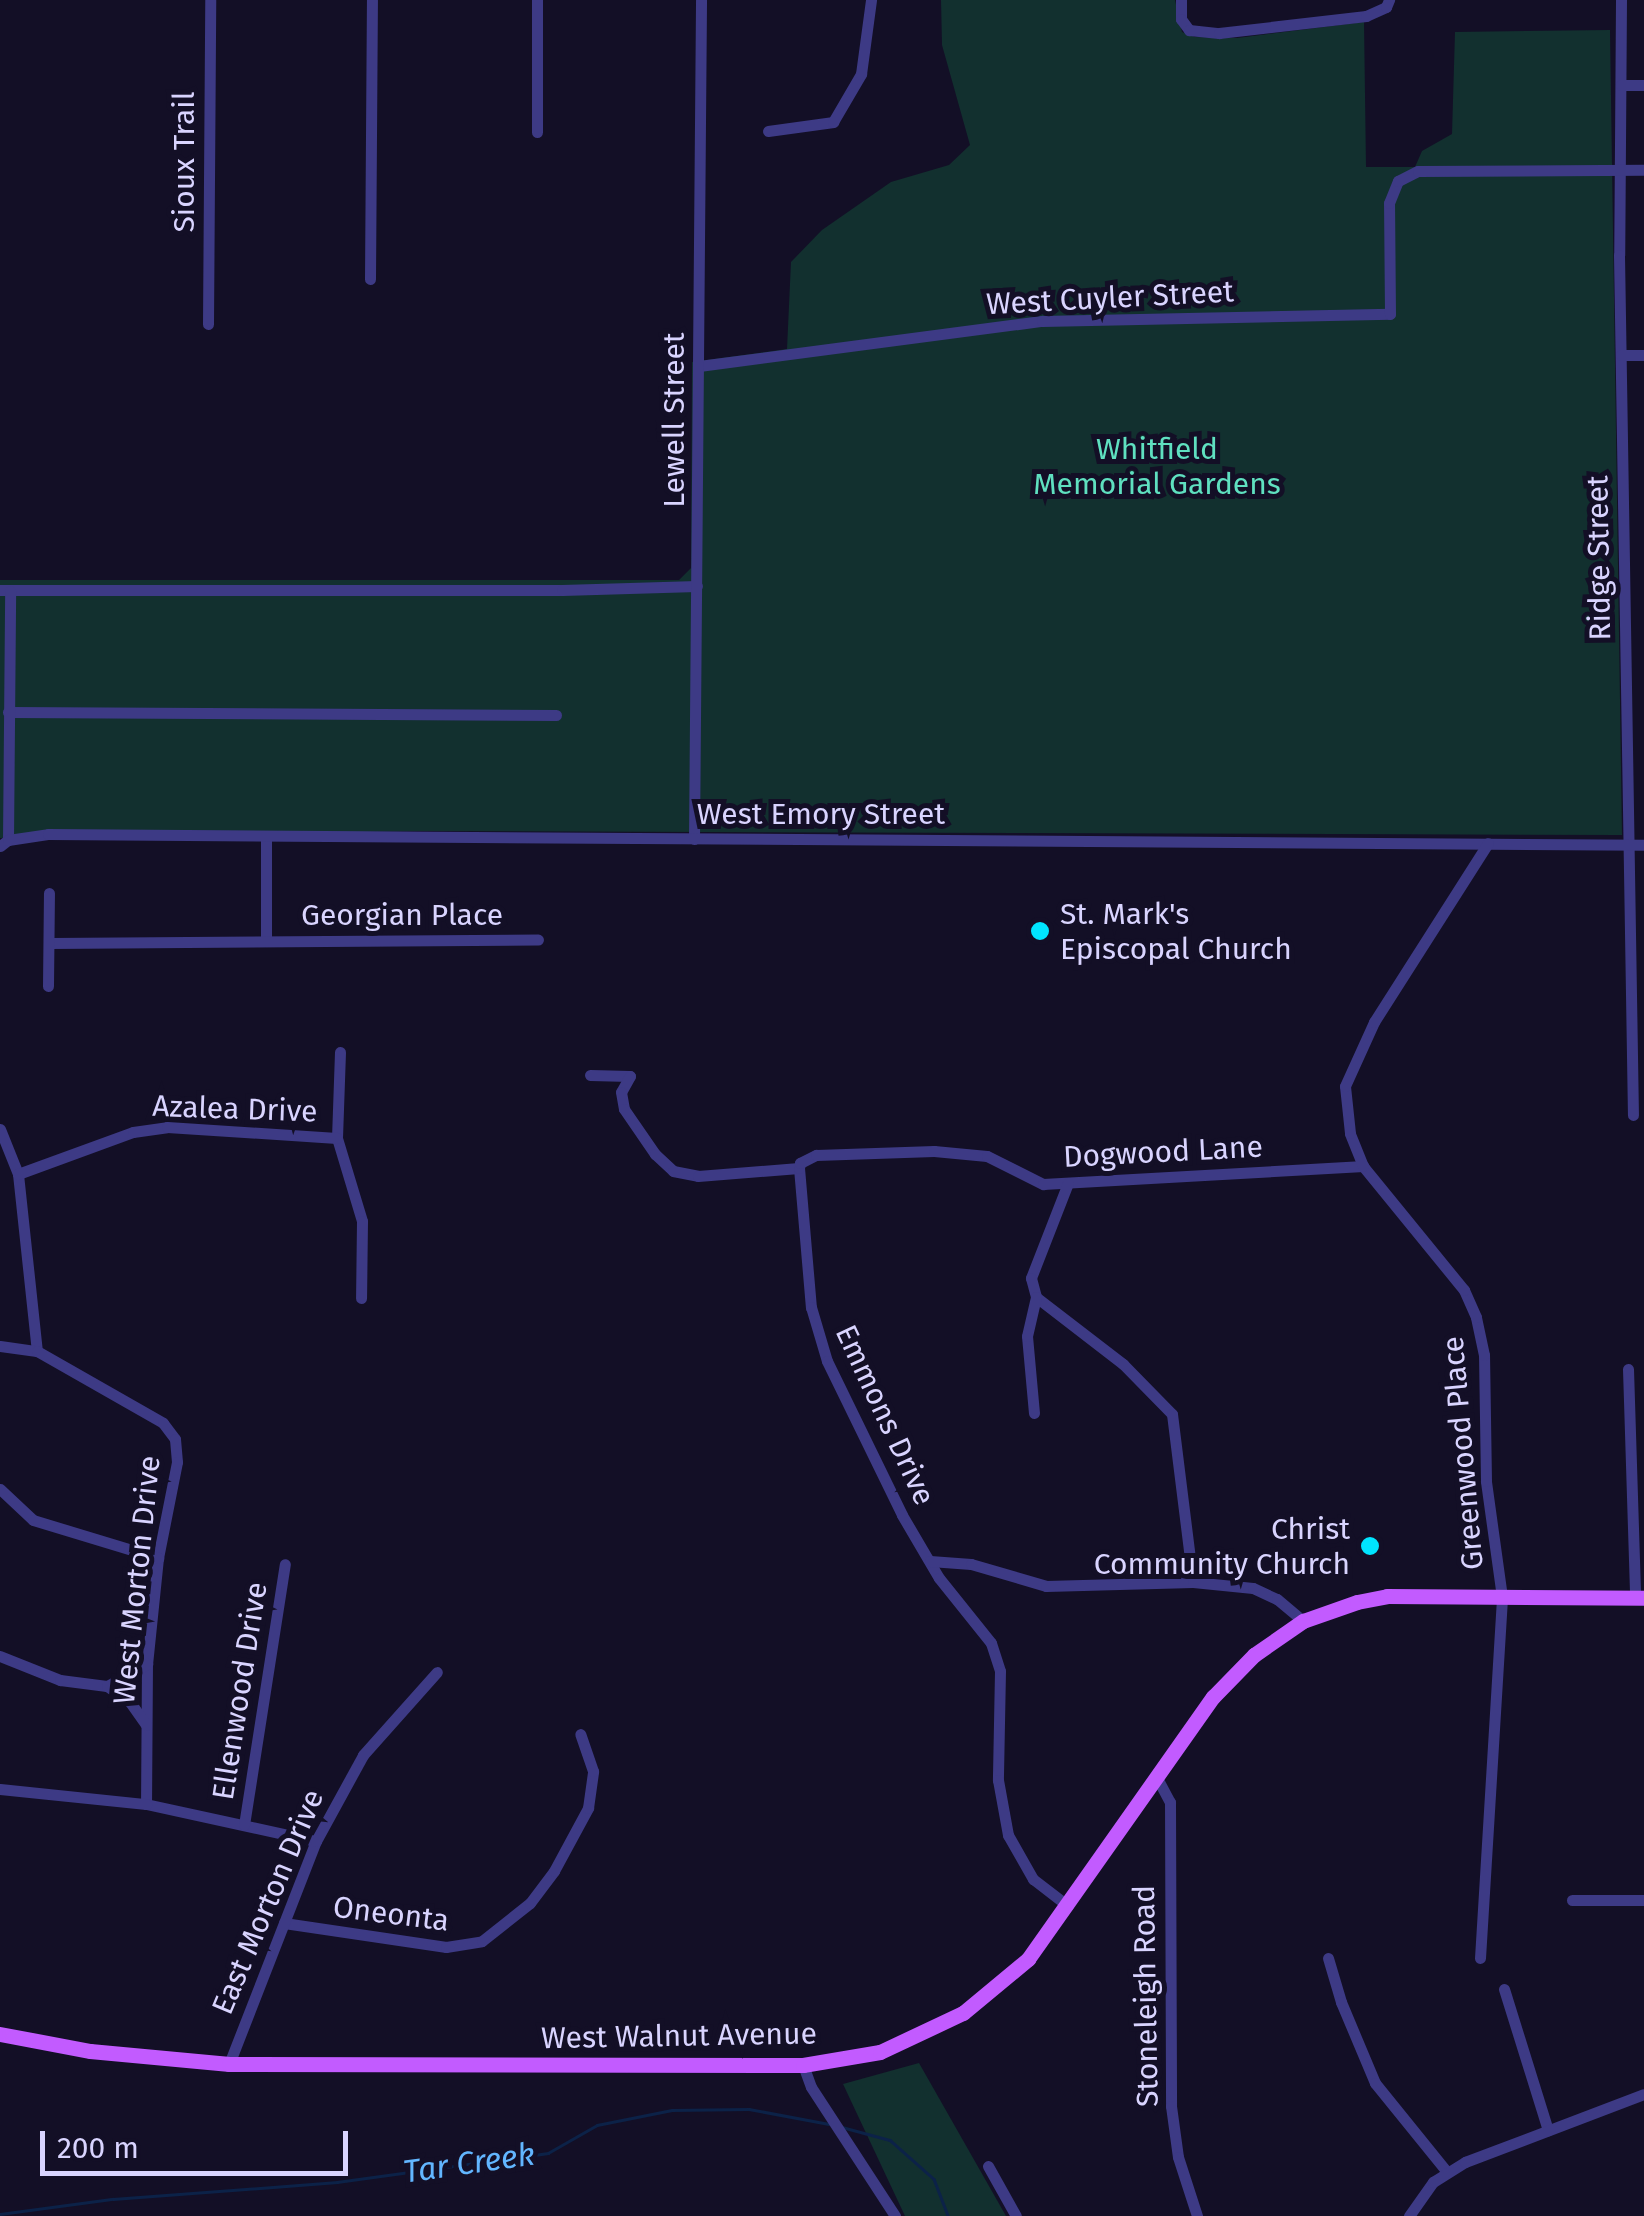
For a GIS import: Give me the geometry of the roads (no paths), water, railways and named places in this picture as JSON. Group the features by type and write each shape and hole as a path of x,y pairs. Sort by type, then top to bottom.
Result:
{"main road":[{"name":"West Walnut Avenue","path":"0,2034 90,2051 229,2064 803,2065 880,2052 954,2019 994,1991 1028,1959 1156,1776 1232,1676 1303,1621 1387,1596 1640,1598"}],"street":[{"name":"Sioux Trail","path":"208,324 210,0"},
{"path":"370,279 372,0"},
{"path":"536,132 537,0"},
{"name":"Lewell Street","path":"694,839 701,0"},
{"path":"768,131 833,122 861,74 871,0"},
{"path":"1181,0 1181,19 1189,30 1218,34 1366,16 1386,7 1389,0"},
{"name":"Ridge Street","path":"1621,0 1621,355 1633,1114"},
{"path":"1620,85 1644,85"},
{"path":"1620,170 1644,170"},
{"name":"West Cuyler Street","path":"699,366 1042,321 1390,314 1389,203 1398,181 1418,171 1620,170"},
{"path":"1621,355 1644,354"},
{"path":"3,840 8,712 5,591 697,586"},
{"path":"8,712 556,716"},
{"name":"West Emory Street","path":"3,840 48,834 1644,845"},
{"name":"Georgian Place","path":"266,836 266,940"},
{"name":"Greenwood Place","path":"1480,1958 1502,1596 1486,1481 1484,1356 1476,1317 1451,1270 1363,1166 1350,1133 1345,1086 1374,1022 1488,843"},
{"path":"48,986 49,893"},
{"name":"Georgian Place","path":"50,942 538,940"},
{"path":"1629,944 1644,945"},
{"path":"340,1052 337,1138 362,1221 361,1298"},
{"path":"590,1075 630,1076 621,1092 624,1109 655,1154 673,1171 698,1176 799,1168"},
{"name":"Azalea Drive","path":"18,1174 134,1132 167,1127 337,1138"},
{"path":"0,1129 18,1174 37,1352 0,1346"},
{"name":"Dogwood Lane","path":"799,1168 800,1162 816,1154 934,1151 987,1156 1043,1184 1106,1177 1363,1166"},
{"name":"Emmons Drive","path":"799,1168 811,1307 823,1348 902,1515 990,1643 1000,1672 998,1780 1012,1846 1033,1878 1068,1906"},
{"path":"1034,1413 1027,1336 1036,1296 1031,1278 1068,1183"},
{"path":"1036,1296 1123,1364 1172,1414 1192,1582"},
{"name":"West Morton Drive","path":"37,1352 117,1394 169,1430 178,1450 158,1558 147,1664 146,1804"},
{"path":"1628,1369 1640,1598"},
{"path":"0,1490 33,1520 158,1558"},
{"path":"930,1561 971,1564 1046,1586 1192,1582 1267,1593 1303,1621"},
{"name":"Ellenwood Drive","path":"244,1825 285,1564"},
{"path":"0,1656 60,1680 107,1686 130,1702 146,1725"},
{"path":"107,1686 147,1664"},
{"name":"East Morton Drive","path":"229,2064 316,1841 362,1754 437,1672"},
{"name":"Oneonta","path":"284,1923 446,1947 482,1942 530,1903 554,1870 588,1808 593,1772 580,1734"},
{"name":"Stoneleigh Road","path":"1156,1776 1170,1802 1170,2106 1178,2157 1197,2216"},
{"path":"0,1789 146,1804 316,1841"},
{"path":"1572,1900 1644,1900"},
{"path":"1328,1958 1352,2032 1375,2083 1447,2172"},
{"path":"1504,1989 1548,2130"},
{"path":"803,2065 810,2087 895,2216"},
{"path":"1408,2216 1416,2201 1447,2172 1644,2094"},
{"path":"988,2166 1016,2216"}],"waterway":[{"name":"Tar Creek","path":"0,2214 113,2199 337,2182 548,2153 597,2125 672,2110 749,2109 829,2124"},
{"name":"Tar Creek","path":"842,2127 890,2140 934,2179 948,2216"}],"place":[{"name":"St. Mark's Episcopal Church","path":"1040,931"},
{"name":"Christ Community Church","path":"1370,1546"}],"park label":[{"name":"Whitfield Memorial Gardens","path":"1157,466"}]}
